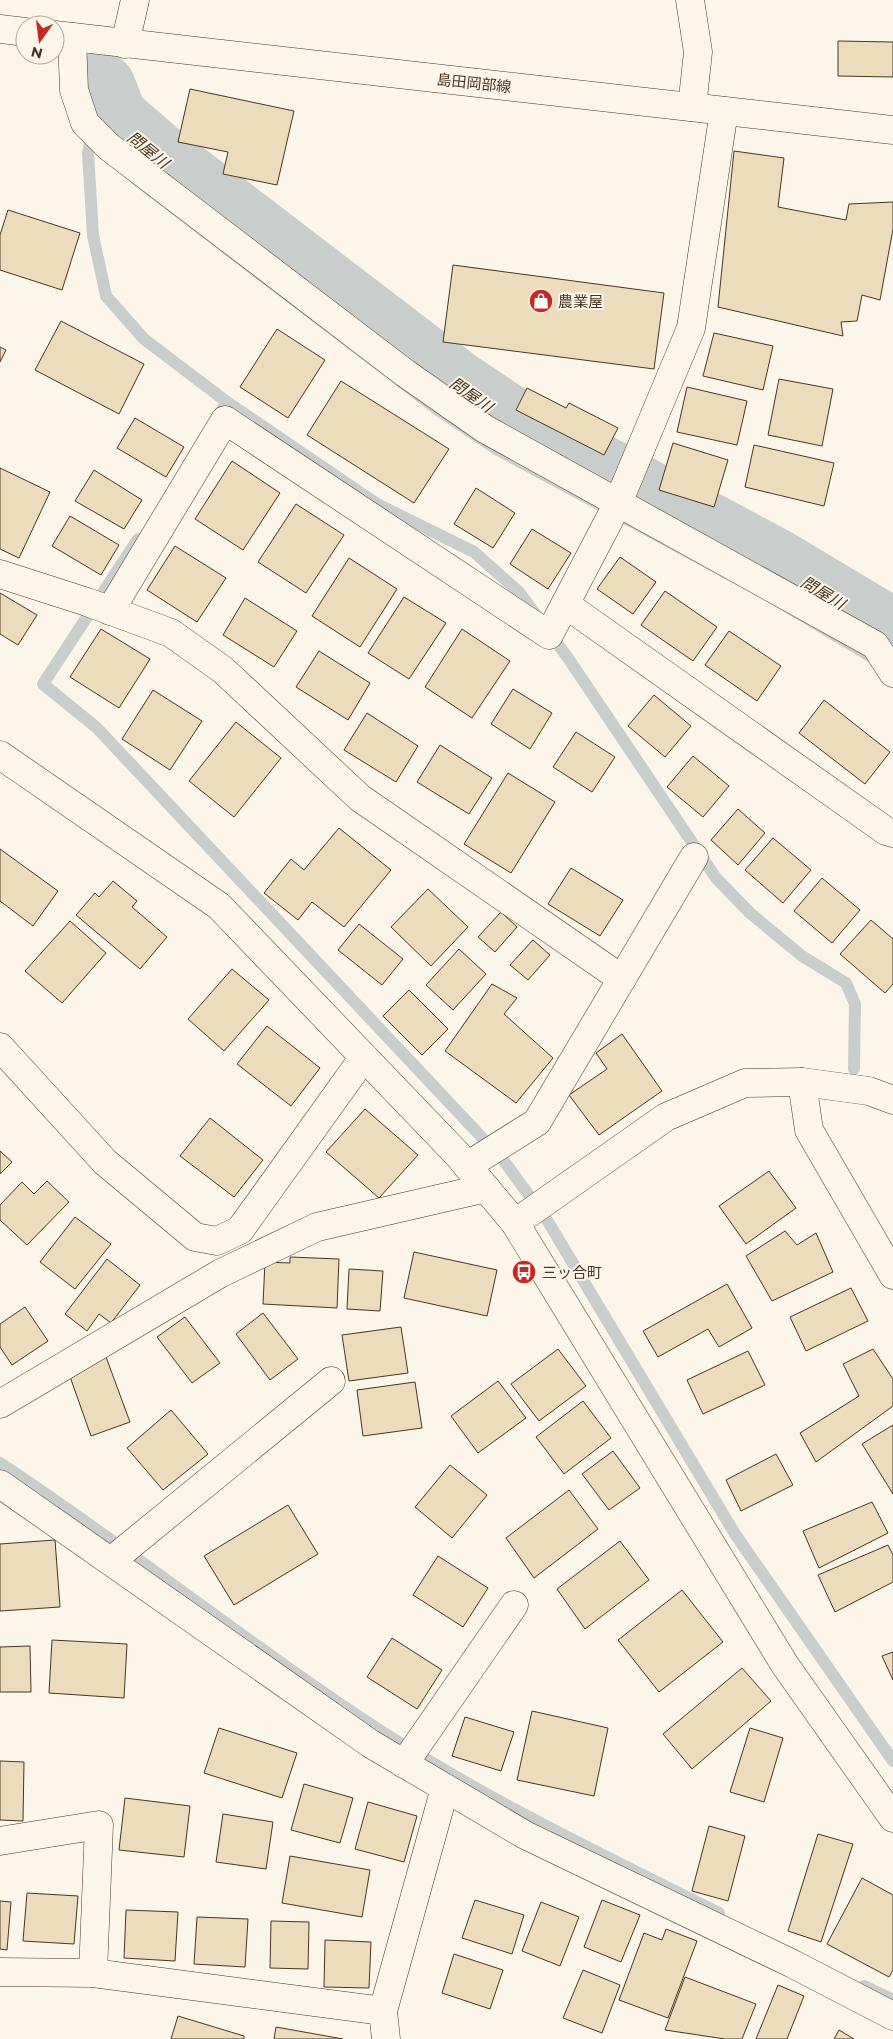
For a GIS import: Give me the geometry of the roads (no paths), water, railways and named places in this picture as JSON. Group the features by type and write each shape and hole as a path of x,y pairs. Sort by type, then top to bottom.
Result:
{"street":[{"path":"125,44 135,0"},
{"path":"690,0 698,52 692,107"},
{"path":"0,29 15,31"},
{"name":"島田岡部線","path":"65,36 893,130"},
{"path":"65,41 74,90 85,123 109,147 405,373 485,429 875,645 893,673"},
{"path":"110,611 225,420 549,635 618,503 691,328 724,111"},
{"path":"0,574 110,611 171,634 222,670 360,798 622,979"},
{"path":"565,604 886,831 893,833"},
{"path":"4,768 219,906 364,1056 486,1188 515,1223 785,1665 893,1818"},
{"path":"467,1166 537,1122 694,857"},
{"path":"0,1047 105,1162 196,1236 217,1241 240,1230 364,1056"},
{"path":"802,1082 809,1130 893,1275"},
{"path":"515,1223 666,1117 744,1083 802,1082 869,1091 893,1100"},
{"path":"0,1404 221,1273 317,1227 486,1188"},
{"path":"111,1561 331,1381"},
{"path":"0,1484 363,1739 404,1764 525,1835 792,1964 893,2016"},
{"path":"404,1764 514,1605"},
{"path":"386,2039 383,2010 445,1788"},
{"path":"0,1841 99,1825 93,1973"},
{"path":"0,1972 93,1973 383,2010"}],"waterway":[{"path":"100,88 88,153 93,235 106,296 144,339 227,402 216,420"},
{"name":"問屋川","path":"100,88 112,119 155,156 456,386 513,424 778,566 893,635"},
{"path":"227,402 377,504 474,552 519,592 568,658 716,878 750,913 802,956 846,983 855,1004 854,1069"},
{"path":"138,539 43,684 97,728 504,1161 547,1220 735,1534 893,1761"},
{"path":"0,1463 89,1524 308,1682 440,1768 532,1818 719,1913"},
{"path":"864,1986 893,2000"}],"place":[{"name":"農業屋","path":"541,301"},
{"name":"三ッ合町","path":"524,1272"}]}
